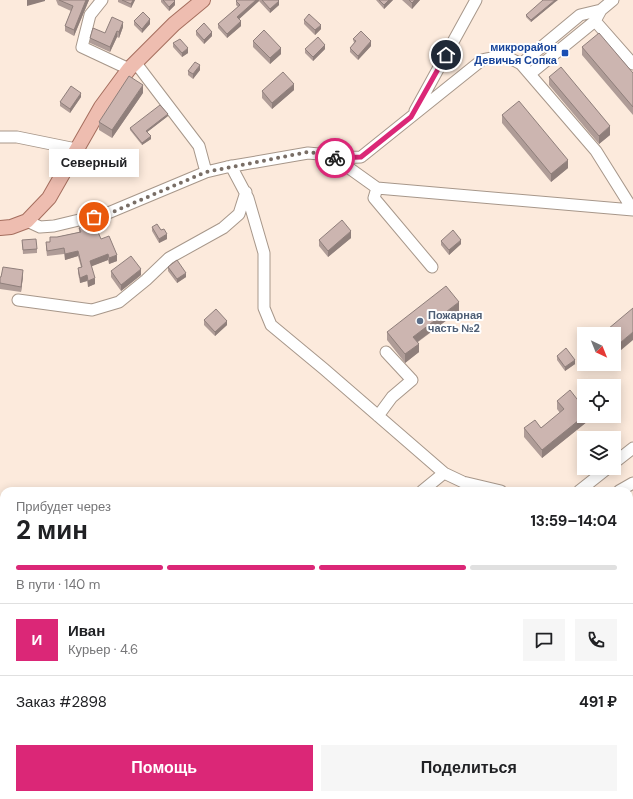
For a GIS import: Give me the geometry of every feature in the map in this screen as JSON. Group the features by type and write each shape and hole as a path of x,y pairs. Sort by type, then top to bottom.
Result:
{"main road":[{"path":"0,228 11,227 27,221 49,198 101,107 132,66 174,24 203,0"}],"street":[{"path":"102,0 90,15 82,47 132,66 199,146 206,172"},
{"path":"411,117 476,0"},
{"path":"530,74 595,21 601,10 613,0"},
{"path":"521,64 580,15 601,10"},
{"path":"595,21 633,64"},
{"path":"336,158 361,157 482,60 500,56 508,56 521,64 596,151 633,210"},
{"path":"0,137 17,137 76,149"},
{"path":"27,221 40,227 54,226 108,214 206,172 308,152 330,155 336,158 377,188 633,210"},
{"path":"231,166 246,192 264,253 264,308 271,325 444,473 463,482 484,487"},
{"path":"377,188 374,198 432,267"},
{"path":"18,300 92,310 119,302 146,280 169,258 223,228 239,214 246,192"},
{"path":"378,416 392,397 412,380 386,352"},
{"path":"621,457 633,448"},
{"path":"427,487 444,473"},
{"path":"584,487 599,475"},
{"path":"463,482 467,487"}],"building":[{"path":"59,0 86,0 74,30 65,26 73,6"},
{"path":"122,0 133,0 131,4"},
{"path":"163,0 174,0 175,1 169,7"},
{"path":"256,0 237,17 241,21 227,34 218,24 240,5 236,1"},
{"path":"262,0 278,0 279,1 270,9"},
{"path":"379,0 389,0 384,5"},
{"path":"543,0 555,0 531,20 526,15"},
{"path":"143,12 150,19 142,29 134,21"},
{"path":"309,14 321,25 315,30 304,20"},
{"path":"112,17 123,22 110,47 90,38 93,28 105,33"},
{"path":"204,23 212,32 204,40 196,31"},
{"path":"264,30 281,48 270,58 253,41"},
{"path":"361,31 371,41 358,56 350,48 356,41 353,39"},
{"path":"599,33 633,73 633,107 582,47"},
{"path":"318,37 325,45 313,57 305,49"},
{"path":"180,39 188,48 182,53 173,43"},
{"path":"195,62 200,65 193,74 188,71"},
{"path":"561,67 610,126 599,136 549,77"},
{"path":"283,72 294,84 272,103 262,91"},
{"path":"129,76 143,85 112,130 99,122"},
{"path":"71,86 81,93 70,109 60,102"},
{"path":"519,101 568,160 551,174 502,115"},
{"path":"160,105 168,114 146,131 151,136 142,143 130,128"},
{"path":"342,220 351,231 328,251 319,240"},
{"path":"94,223 101,239 109,236 117,255 109,258 108,254 90,261 95,278 88,281 87,275 80,278 78,268 82,267 78,251 65,254 64,248 47,251 46,242 50,242 50,237 81,232 79,228"},
{"path":"157,224 161,230 164,229 167,234 159,239 152,227"},
{"path":"453,230 461,240 449,250 441,241"},
{"path":"36,239 37,249 23,250 22,240"},
{"path":"131,256 141,269 121,285 111,271"},
{"path":"177,260 186,273 177,279 168,267"},
{"path":"3,267 23,270 21,287 0,283"},
{"name":"Пожарная часть №2","path":"446,286 459,302 413,337 419,344 405,354 387,332"},
{"path":"633,308 633,332 621,342 621,327 610,327"},
{"path":"216,309 227,321 215,332 204,320"},
{"path":"566,348 575,360 565,367 557,356"},
{"path":"570,390 577,399 577,422 542,450 524,428 535,420 541,428 564,409 557,401"}],"way so far":[{"path":"94,217 108,214 206,172 308,152 330,155 335,158"}],"place":[{"name":"микрорайон Девичья Сопка","path":"565,53"},
{"name":"Северный","path":"94,217"},
{"name":"Пожарная часть №2","path":"420,321"}],"route":[{"path":"335,158 361,157 411,117 446,55"}]}
